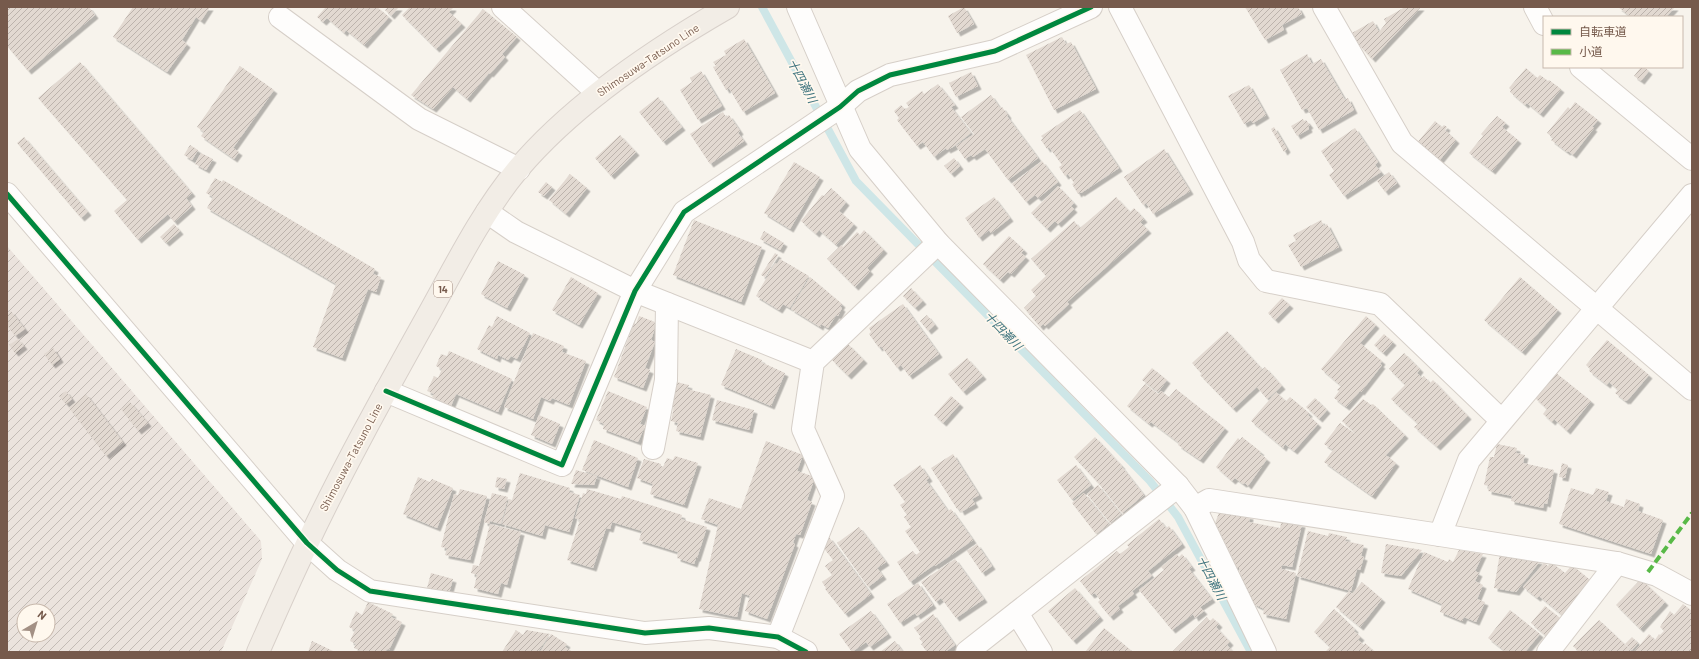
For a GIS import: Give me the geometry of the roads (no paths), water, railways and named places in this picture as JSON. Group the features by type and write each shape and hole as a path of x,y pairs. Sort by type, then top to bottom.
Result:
{"main road":[{"name":"Shimosuwa-Tatsuno Line","path":"258,652 307,542 386,392 487,212 519,169 556,131 598,93 657,51 728,7"}],"street":[{"path":"798,7 840,107 860,149 938,243 1178,486 1195,508 1265,652"},
{"path":"386,392 562,465 635,291 684,212 840,107 858,91 890,75 995,51 1091,7"},
{"path":"1120,7 1243,242 1249,260 1266,281 1380,304 1501,420"},
{"path":"1324,7 1402,143 1692,389"},
{"path":"1535,7 1543,22"},
{"path":"507,8 598,93"},
{"path":"280,17 419,119 519,169"},
{"path":"1583,68 1692,160"},
{"path":"7,194 307,542 338,570 370,591 645,633 709,628 778,637 806,652"},
{"path":"1440,534 1469,460 1501,420 1692,196"},
{"path":"487,212 516,232 635,291 813,362"},
{"path":"778,637 833,496 803,429 813,362 938,243"},
{"path":"653,448 666,380 667,304"},
{"path":"967,652 1178,486"},
{"path":"1195,508 1209,500 1440,534 1617,563 1657,575 1692,594"},
{"path":"1548,652 1617,563"},
{"path":"1017,613 1041,652"}],"waterway":[{"name":"十四瀬川","path":"762,7 856,181 1150,481 1178,517 1251,652"}]}
